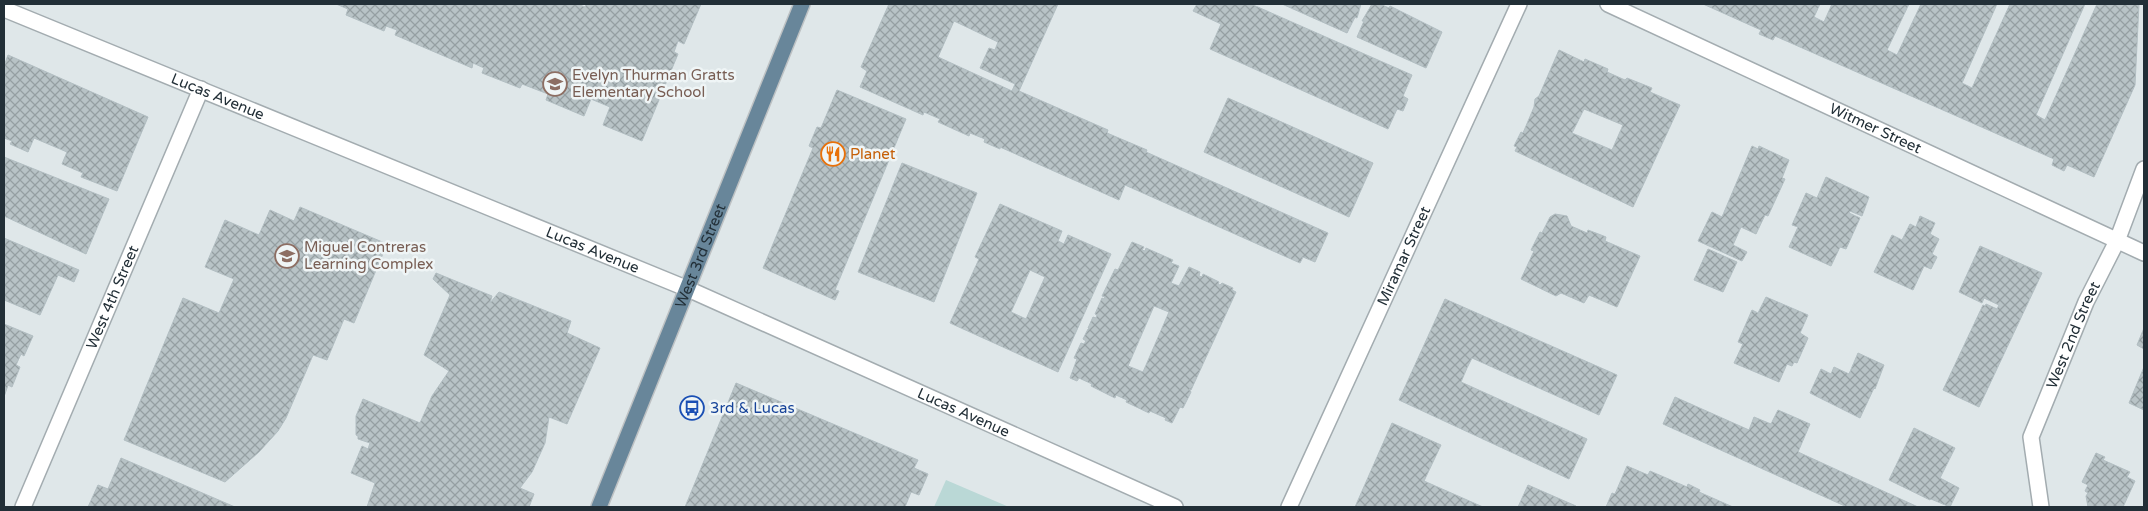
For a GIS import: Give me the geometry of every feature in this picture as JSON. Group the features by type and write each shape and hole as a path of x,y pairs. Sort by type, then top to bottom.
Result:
{"main road":[{"name":"West 3rd Street","path":"599,507 802,4"}],"street":[{"name":"Miramar Street","path":"1289,507 1519,4"},
{"name":"Witmer Street","path":"1608,4 2144,253"},
{"name":"Lucas Avenue","path":"4,9 688,289 1175,507"},
{"name":"West 4th Street","path":"23,507 202,89"},
{"name":"West 2nd Street","path":"2041,507 2031,437 2086,302 2117,241 2144,169"}],"green space":[{"path":"946,480 1009,507 934,507"}],"building":[{"path":"336,4 577,4 585,7 586,4 701,4 684,44 678,41 674,52 678,54 642,141 603,125 610,107 591,99 584,116 546,100 548,94 522,84 520,88 482,73 484,68 473,63 472,68 395,35 397,30 386,26 384,31 346,15 348,9"},
{"path":"889,4 1058,4 1019,91 1108,130 1107,133 1147,150 1146,152 1328,233 1315,262 1303,257 1300,263 1125,185 1119,200 1000,147 1000,149 984,142 985,139 970,133 969,136 938,122 940,119 924,112 923,115 860,87 867,71 861,67","holes":["954,21 998,42 995,50 989,48 980,68 1015,84 1012,91 938,57"]},
{"path":"1197,4 1251,4 1412,75 1403,96 1408,99 1403,111 1397,109 1388,129 1210,49 1221,24 1193,11"},
{"path":"1282,4 1361,4 1357,18 1355,17 1347,33"},
{"path":"1372,4 1380,4 1389,8 1390,6 1442,32 1426,68 1357,37 1364,21 1362,21"},
{"path":"1703,4 1820,4 1814,17 1824,22 1832,4 1909,4 1887,50 1897,55 1921,4 1997,4 1962,83 1972,88 2010,4 2085,4 2036,115 2045,120 2097,4 2139,4 2135,85 2094,177 2067,165 2064,171 2052,165 2054,159 1775,36 1773,40 1759,34 1761,30"},
{"path":"1559,50 1584,62 1585,59 1608,69 1607,72 1625,80 1627,78 1652,88 1650,92 1680,105 1633,207 1515,151 1517,147 1514,146 1521,132 1523,133 1534,107 1535,99 1539,96","holes":["1584,109 1623,125 1612,150 1572,133"]},
{"path":"8,55 148,117 117,191 81,177 83,173 62,164 67,152 34,138 28,152 10,144 12,141 4,138 4,66"},
{"path":"837,90 906,119 835,290 839,291 835,300 763,268 813,148 809,146 817,127 821,128"},
{"path":"1228,98 1373,163 1349,217 1204,152"},
{"path":"1752,146 1758,149 1759,146 1789,160 1782,178 1785,179 1768,216 1765,215 1756,234 1741,227 1733,245 1747,252 1742,261 1698,241 1712,212 1722,217"},
{"path":"4,157 109,199 86,254 4,216"},
{"path":"902,163 977,193 934,302 858,272"},
{"path":"1826,177 1869,197 1862,216 1850,211 1849,213 1860,218 1846,249 1840,247 1831,266 1789,247 1798,227 1792,225 1806,193 1817,198"},
{"path":"1000,204 1062,231 1058,241 1064,244 1068,235 1111,254 1058,372 950,323 979,259 975,257","holes":["1030,270 1045,277 1026,319 1011,312"]},
{"path":"300,207 387,244 354,323 344,319 327,360 313,355 286,418 278,431 259,452 225,482 124,440 183,298 219,313 234,279 205,267 225,220 259,235 270,210 294,221"},
{"path":"1555,214 1567,216 1571,226 1587,233 1588,230 1606,237 1605,241 1640,256 1617,307 1589,295 1584,303 1561,293 1556,296 1521,279 1534,251 1531,250 1540,232 1542,233 1550,217"},
{"path":"1920,216 1935,223 1930,234 1939,239 1932,254 1937,257 1931,269 1924,266 1913,290 1874,272 1892,235 1902,240 1910,224 1916,227"},
{"path":"4,238 79,270 74,282 58,275 40,315 4,300"},
{"path":"1132,242 1144,247 1142,250 1145,251 1146,248 1173,260 1171,263 1179,266 1171,283 1179,286 1189,267 1200,272 1199,276 1202,277 1203,274 1219,282 1218,284 1220,285 1222,283 1233,288 1232,290 1236,292 1191,390 1189,389 1191,392 1183,408 1180,407 1172,423 1165,420 1166,418 1150,411 1149,413 1126,402 1127,400 1116,395 1115,398 1079,378 1077,381 1070,378 1077,359 1074,358 1081,343 1084,344 1086,341 1083,339 1088,329 1090,329 1088,328 1093,317 1096,318 1097,315 1095,314 1102,298 1104,299 1105,297 1102,296 1115,269 1118,270","holes":["1154,306 1169,312 1143,372 1128,366"]},
{"path":"1980,246 2042,273 1979,407 1943,390 1983,305 1985,306 1986,304 1997,309 1999,305 1984,298 1982,303 1959,292"},
{"path":"1708,249 1737,262 1723,292 1694,280"},
{"path":"436,273 492,296 490,303 499,292 571,321 567,333 600,348 567,424 549,417 545,443 532,472 520,488 534,494 529,507 367,507 375,483 351,473 362,446 368,449 370,443 358,439 356,435 356,416 363,399 420,423 432,396 449,371 424,355 450,295 433,279"},
{"path":"1766,297 1808,315 1800,333 1808,338 1797,363 1794,362 1792,366 1787,364 1779,382 1734,363 1743,344 1738,342 1752,310 1758,313"},
{"path":"1445,299 1617,375 1599,415 1472,358 1467,368 1461,382 1587,439 1569,479 1399,400"},
{"path":"4,324 33,336 24,356 21,354 16,365 20,367 12,387 8,385 4,397"},
{"path":"2144,328 2144,349 2137,345"},
{"path":"1858,353 1884,365 1875,389 1860,418 1810,393 1821,369 1831,374 1834,367 1849,374"},
{"path":"2144,367 2144,410 2129,403"},
{"path":"736,383 918,460 914,468 928,474 919,495 911,492 905,507 685,507"},
{"path":"1675,397 1749,430 1754,417 1771,424 1778,410 1810,424 1798,452 1918,507 1847,507 1663,424"},
{"path":"1392,423 1441,445 1424,481 1483,507 1355,507"},
{"path":"1914,428 1955,448 1940,478 1959,488 1950,507 1930,500 1889,480"},
{"path":"2096,453 2105,457 2103,460 2130,472 2127,477 2135,481 2123,507 2088,507 2086,496 2088,493 2085,491 2088,485 2082,482"},
{"path":"121,458 235,507 88,507 98,485 108,489"},
{"path":"1627,466 1648,475 1650,471 1687,487 1688,484 1700,490 1699,492 1733,507 1606,507 1612,493 1615,494"},
{"path":"1528,485 1576,506 1518,507"}],"place":[{"name":"Evelyn Thurman Gratts Elementary School","path":"555,84"},
{"name":"Planet","path":"833,154"},
{"name":"Miguel Contreras Learning Complex","path":"287,256"},
{"name":"3rd & Lucas","path":"692,408"}]}
